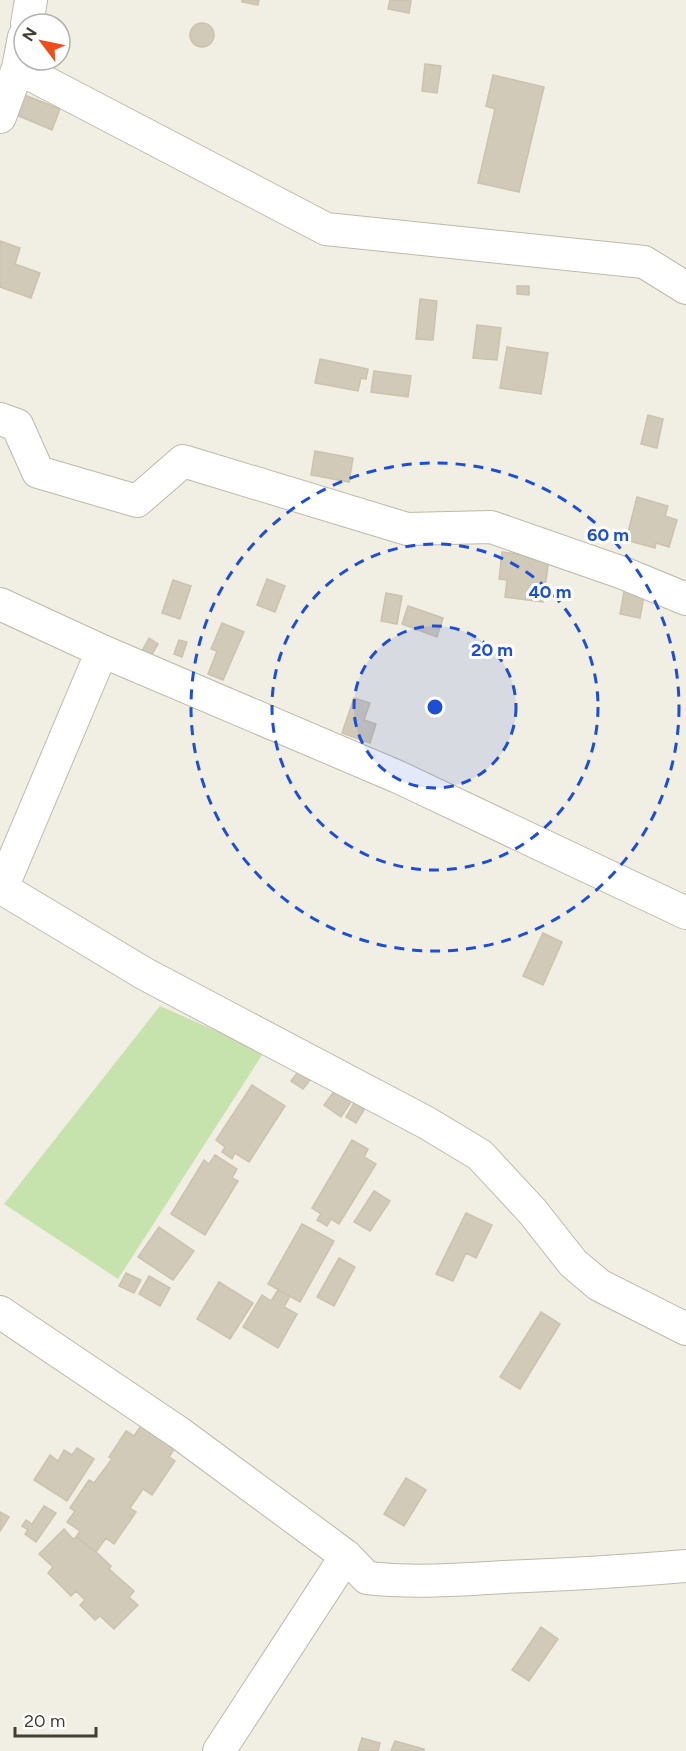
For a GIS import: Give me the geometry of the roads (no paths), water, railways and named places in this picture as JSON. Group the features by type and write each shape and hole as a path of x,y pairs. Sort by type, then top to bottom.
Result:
{"street":[{"path":"0,117 17,72"},
{"path":"26,72 326,229 644,262 686,288"},
{"path":"0,419 17,425 38,472 138,501 183,461 407,529 491,527 623,573 686,599"},
{"path":"0,604 102,651 398,777 686,913"},
{"path":"102,651 1,888 145,974 427,1123 480,1155 532,1211 573,1263 599,1285 686,1329"},
{"path":"0,1312 178,1432 346,1556 367,1578 399,1581 595,1573 686,1566"},
{"path":"219,1751 346,1556"}]}
